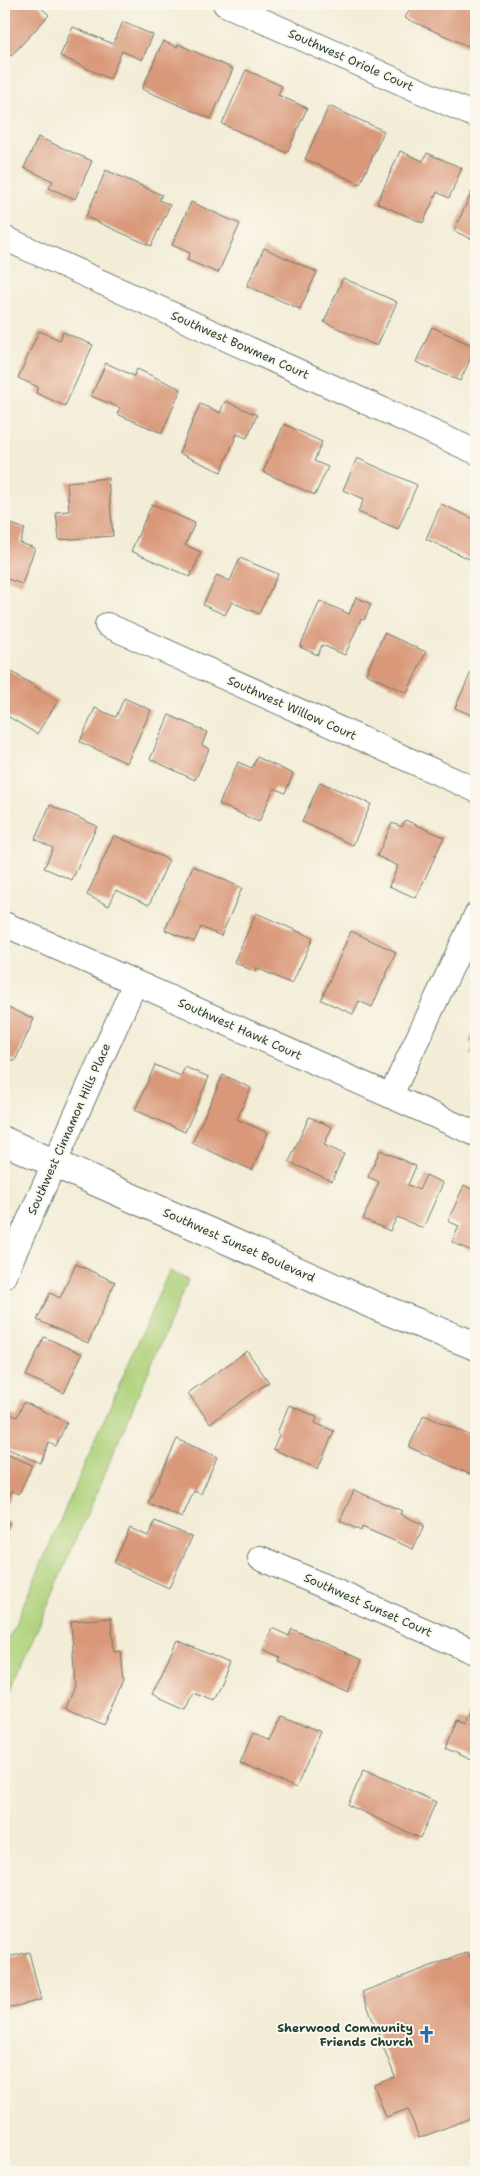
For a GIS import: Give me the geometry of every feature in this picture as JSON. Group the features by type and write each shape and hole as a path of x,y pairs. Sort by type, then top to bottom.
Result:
{"main road":[{"name":"Southwest Sunset Boulevard","path":"4,1141 378,1307 476,1346"}],"street":[{"name":"Southwest Oriole Court","path":"225,4 476,116"},
{"name":"Southwest Bowmen Court","path":"4,238 476,452"},
{"name":"Southwest Willow Court","path":"107,625 476,790"},
{"path":"391,1095 476,915"},
{"name":"Southwest Hawk Court","path":"4,924 476,1134"},
{"name":"Southwest Cinnamon Hills Place","path":"4,1276 134,983"},
{"name":"Southwest Sunset Court","path":"260,1558 476,1653"}],"green space":[{"path":"169,1271 188,1280 11,1690 6,1688 4,1692 4,1649"}],"building":[{"path":"4,4 37,4 49,15 11,56 4,49"},
{"path":"365,4 380,4 377,9"},
{"path":"412,4 470,4 476,7 476,33 470,47 405,18"},
{"path":"123,22 153,35 142,60 122,51 110,79 60,56 73,27 113,44"},
{"path":"163,41 177,47 178,44 233,69 211,119 142,89"},
{"path":"246,70 282,86 278,95 307,108 287,153 222,124"},
{"path":"329,106 384,131 360,184 305,159"},
{"path":"38,137 92,161 75,199 49,188 53,181 24,168"},
{"path":"400,151 423,161 427,153 462,168 449,198 437,192 423,223 377,203"},
{"path":"106,170 162,195 159,200 170,205 151,246 86,217"},
{"path":"476,182 476,241 454,231"},
{"path":"191,202 240,224 218,273 187,260 190,253 172,245"},
{"path":"264,248 317,272 300,309 247,286"},
{"path":"343,278 397,302 377,346 324,322"},
{"path":"432,327 476,347 460,381 416,362"},
{"path":"39,331 60,340 63,332 93,345 65,406 36,393 38,387 18,378"},
{"path":"106,363 134,376 137,369 181,389 162,433 117,414 120,408 91,396"},
{"path":"225,401 257,415 247,438 237,434 221,472 179,453 200,404 220,413"},
{"path":"284,424 322,442 314,461 328,467 315,495 263,472"},
{"path":"357,458 417,485 398,529 358,512 364,499 343,490"},
{"path":"108,478 113,536 59,540 56,512 69,511 67,482"},
{"path":"152,504 195,523 185,545 201,552 190,577 131,551"},
{"path":"441,504 476,520 476,562 426,539"},
{"path":"4,521 25,529 20,543 35,548 22,584 4,578"},
{"path":"240,558 278,574 259,614 232,602 225,615 203,605 217,575 230,581"},
{"path":"356,597 371,604 364,620 361,619 345,655 322,645 318,655 300,647 320,601 349,614"},
{"path":"384,633 426,652 407,693 366,674"},
{"path":"476,661 476,717 455,708"},
{"path":"6,668 58,701 37,734 4,714 4,672"},
{"path":"124,698 151,710 127,763 80,742 95,708 116,717"},
{"path":"169,715 207,732 202,745 209,749 195,780 150,759"},
{"path":"257,757 293,774 285,793 274,788 259,822 219,804 238,762 252,768"},
{"path":"320,782 371,804 353,845 302,822"},
{"path":"50,805 97,826 72,880 44,868 53,848 35,839"},
{"path":"405,820 444,837 416,898 389,886 398,866 377,856 392,823 402,827"},
{"path":"114,835 169,860 149,905 116,890 109,906 87,895"},
{"path":"193,866 242,888 221,936 201,927 194,942 165,930"},
{"path":"256,913 313,938 292,984 257,968 255,972 234,962"},
{"path":"351,931 396,952 372,1007 359,1001 353,1014 321,1000"},
{"path":"4,1006 34,1019 15,1061 4,1056"},
{"path":"476,1027 476,1057 470,1054 474,1044 469,1042"},
{"path":"155,1065 181,1076 185,1067 209,1077 185,1132 135,1110"},
{"path":"223,1075 251,1088 237,1119 268,1133 252,1170 192,1143"},
{"path":"309,1117 332,1127 324,1145 344,1154 332,1181 289,1162"},
{"path":"380,1150 416,1166 408,1185 419,1190 426,1175 443,1183 423,1228 397,1217 390,1231 363,1219 379,1182 368,1177"},
{"path":"464,1185 476,1191 476,1253 452,1242 459,1226 448,1221"},
{"path":"76,1264 115,1282 88,1343 37,1320 50,1293 60,1298"},
{"path":"44,1337 82,1354 64,1393 26,1376"},
{"path":"247,1351 269,1382 210,1423 188,1393"},
{"path":"24,1402 67,1422 56,1446 49,1443 40,1463 4,1447 4,1411 17,1417"},
{"path":"289,1405 317,1417 315,1423 334,1431 318,1469 273,1449 279,1435 277,1433"},
{"path":"424,1415 476,1438 476,1477 409,1447"},
{"path":"177,1439 217,1457 201,1494 194,1491 182,1518 148,1503"},
{"path":"4,1453 32,1465 19,1494 12,1491 4,1509"},
{"path":"354,1490 402,1511 400,1514 424,1525 413,1549 362,1527 361,1531 340,1521"},
{"path":"4,1520 10,1523 4,1537"},
{"path":"155,1521 192,1537 169,1588 114,1563 130,1528 148,1536"},
{"path":"111,1618 114,1652 121,1651 124,1683 103,1724 66,1707 75,1686 71,1621"},
{"path":"272,1628 289,1636 292,1629 362,1660 348,1693 278,1661 280,1657 263,1649"},
{"path":"177,1640 229,1663 212,1700 193,1692 185,1709 152,1694"},
{"path":"471,1713 476,1715 476,1762 445,1748 458,1719 467,1722"},
{"path":"283,1715 321,1732 296,1788 240,1763 253,1733 271,1741"},
{"path":"364,1769 436,1802 420,1838 348,1805"},
{"path":"29,1952 41,2000 4,2009 4,1958"},
{"name":"Sherwood Community Friends Church","path":"468,1952 476,1972 476,2116 419,2138 408,2109 386,2117 374,2085 395,2077 362,1992"}],"place":[{"name":"Sherwood Community Friends Church","path":"427,2035"}]}
